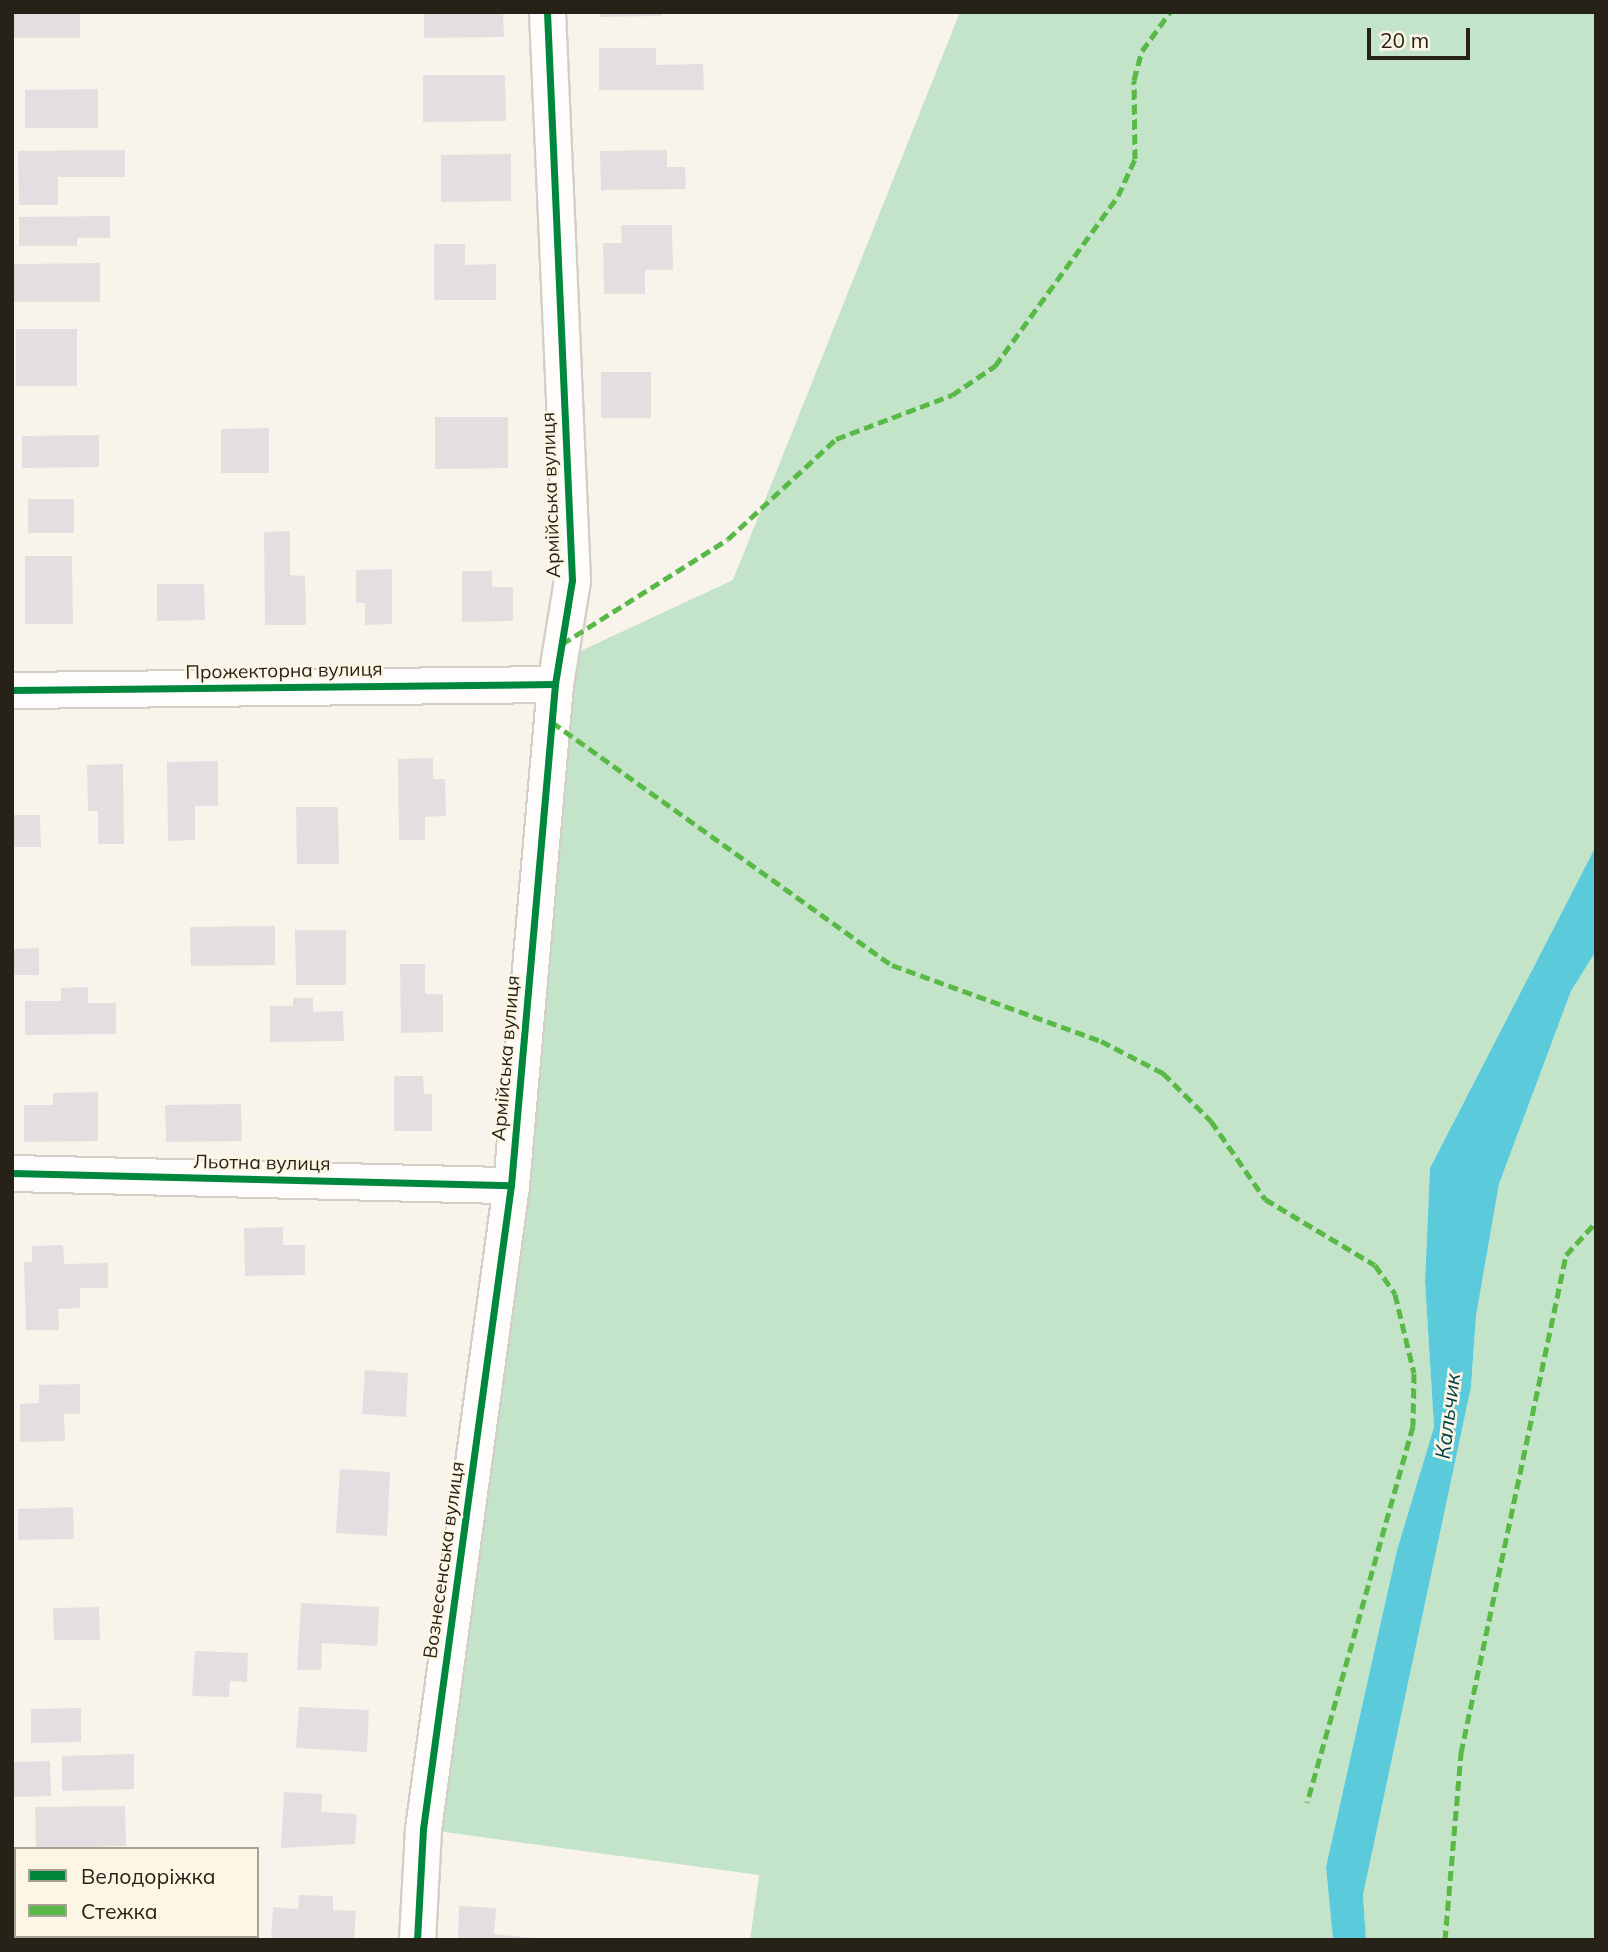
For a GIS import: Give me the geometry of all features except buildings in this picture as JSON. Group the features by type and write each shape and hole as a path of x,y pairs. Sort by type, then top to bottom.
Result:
{"street":[{"name":"Армійська вулиця","path":"511,1185 555,684 572,580 547,12"},
{"name":"Прожекторна вулиця","path":"12,690 555,684"},
{"name":"Льотна вулиця","path":"12,1173 511,1185"},
{"name":"Вознесенська вулиця","path":"417,1940 423,1829 511,1185"}],"green space":[{"path":"960,12 1596,12 1596,846 1430,1168 1425,1282 1434,1427 1397,1550 1326,1867 1333,1940 750,1940 759,1875 423,1829 559,661 733,580"},
{"path":"1596,951 1596,1940 1366,1940 1363,1895 1471,1387 1476,1316 1499,1184 1571,991"}],"water":[{"name":"Кальчик","path":"1596,846 1596,951 1571,991 1499,1184 1476,1316 1471,1387 1363,1895 1366,1940 1333,1940 1326,1867 1397,1550 1434,1427 1425,1282 1430,1168"}],"marked path":[{"path":"562,644 728,539 836,439 952,395 995,366 1118,196 1135,159 1134,80 1142,51 1170,12"},
{"path":"552,722 892,965 1101,1041 1163,1073 1211,1121 1265,1199 1375,1265 1395,1294 1414,1373 1413,1426 1307,1802"},
{"path":"1445,1940 1461,1753 1566,1255 1596,1222"}],"cycle path":[{"path":"417,1940 423,1829 511,1185 555,684 572,580 547,12"},
{"path":"12,690 555,684"},
{"path":"12,1173 511,1185"}]}
